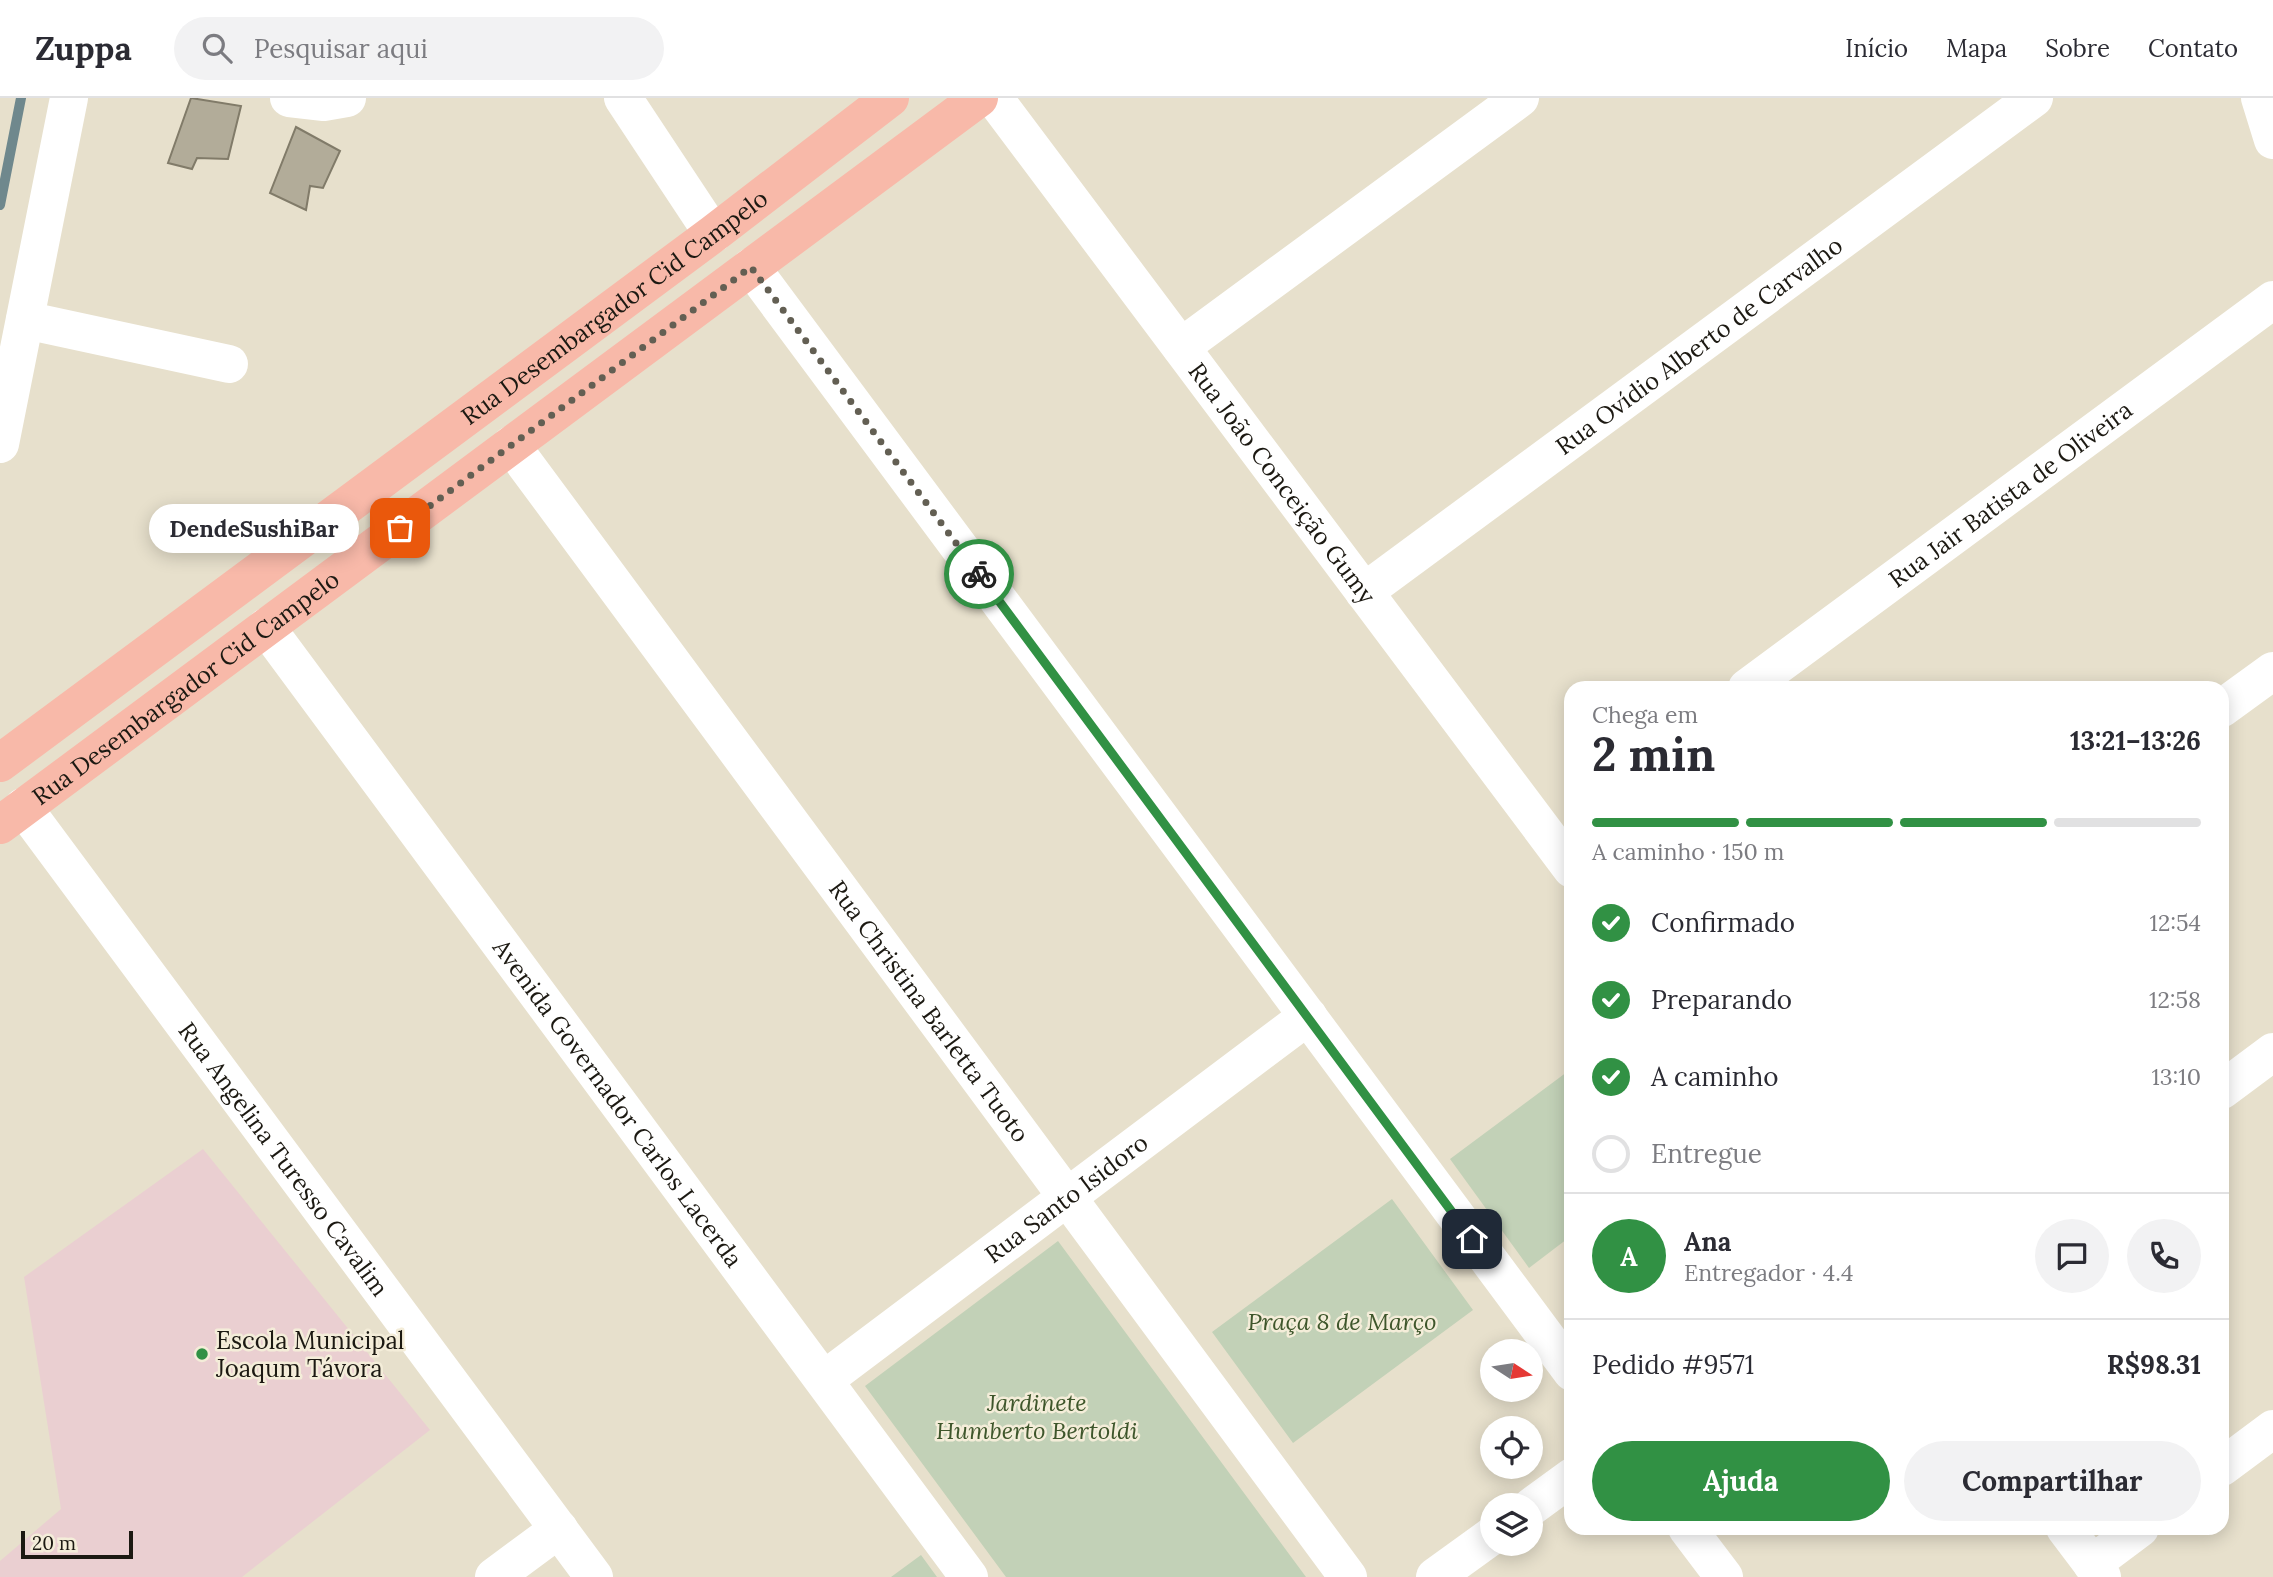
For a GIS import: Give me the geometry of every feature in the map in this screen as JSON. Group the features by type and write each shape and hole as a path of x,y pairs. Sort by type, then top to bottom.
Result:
{"main road":[{"name":"Rua Desembargador Cid Campelo","path":"0,763 713,234 890,98"},
{"name":"Rua Desembargador Cid Campelo","path":"12,816 979,98"},
{"path":"0,776 12,816"}],"street":[{"path":"0,444 69,98"},
{"path":"289,98 324,102 347,98"},
{"path":"623,98 713,234"},
{"name":"Rua João Conceição Gumy","path":"994,98 1364,592 1559,826"},
{"path":"1181,347 1520,98"},
{"name":"Rua Ovídio Alberto de Carvalho","path":"1364,592 2034,98"},
{"path":"2260,98 2273,140"},
{"path":"751,267 1564,1361"},
{"name":"Rua Jair Batista de Oliveira","path":"1756,681 2273,300"},
{"path":"25,320 229,364"},
{"name":"Rua Christina Barletta Tuoto","path":"511,445 1348,1577"},
{"name":"Avenida Governador Carlos Lacerda","path":"266,627 970,1577"},
{"path":"2229,703 2273,671"},
{"name":"Rua Angelina Turesso Cavalim","path":"12,816 594,1577"},
{"name":"Rua Santo Isidoro","path":"824,1380 1308,1016"},
{"path":"2229,1085 2273,1052"},
{"path":"2229,1461 2273,1429"},
{"path":"1543,1498 1564,1483"},
{"path":"494,1577 559,1529"},
{"path":"1692,1535 1724,1577"},
{"path":"2070,1535 2097,1570 2133,1535"},
{"path":"1435,1577 1480,1544"}],"shaded area":[{"name":"Escola Municipal Joaqum Távora","path":"203,1149 430,1430 242,1577 0,1577 0,1561 61,1509 24,1277"}],"green space":[{"path":"1564,1074 1564,1241 1529,1268 1450,1159"},
{"name":"Praça 8 de Março","path":"1392,1199 1473,1310 1293,1443 1212,1332"},
{"name":"Jardinete Humberto Bertoldi","path":"1058,1241 1306,1577 1006,1577 865,1386"},
{"path":"921,1555 937,1577 891,1577"}],"building":[{"path":"191,98 241,106 228,159 197,158 192,169 168,163"},
{"path":"296,127 340,151 323,188 310,186 306,210 270,193"}],"waterway":[{"path":"0,205 21,98"}],"way so far":[{"path":"400,528 751,267 979,574"}],"place":[{"name":"DendeSushiBar","path":"400,528"},
{"name":"Escola Municipal Joaqum Távora","path":"202,1354"}],"route":[{"path":"979,574 1472,1239"}]}
